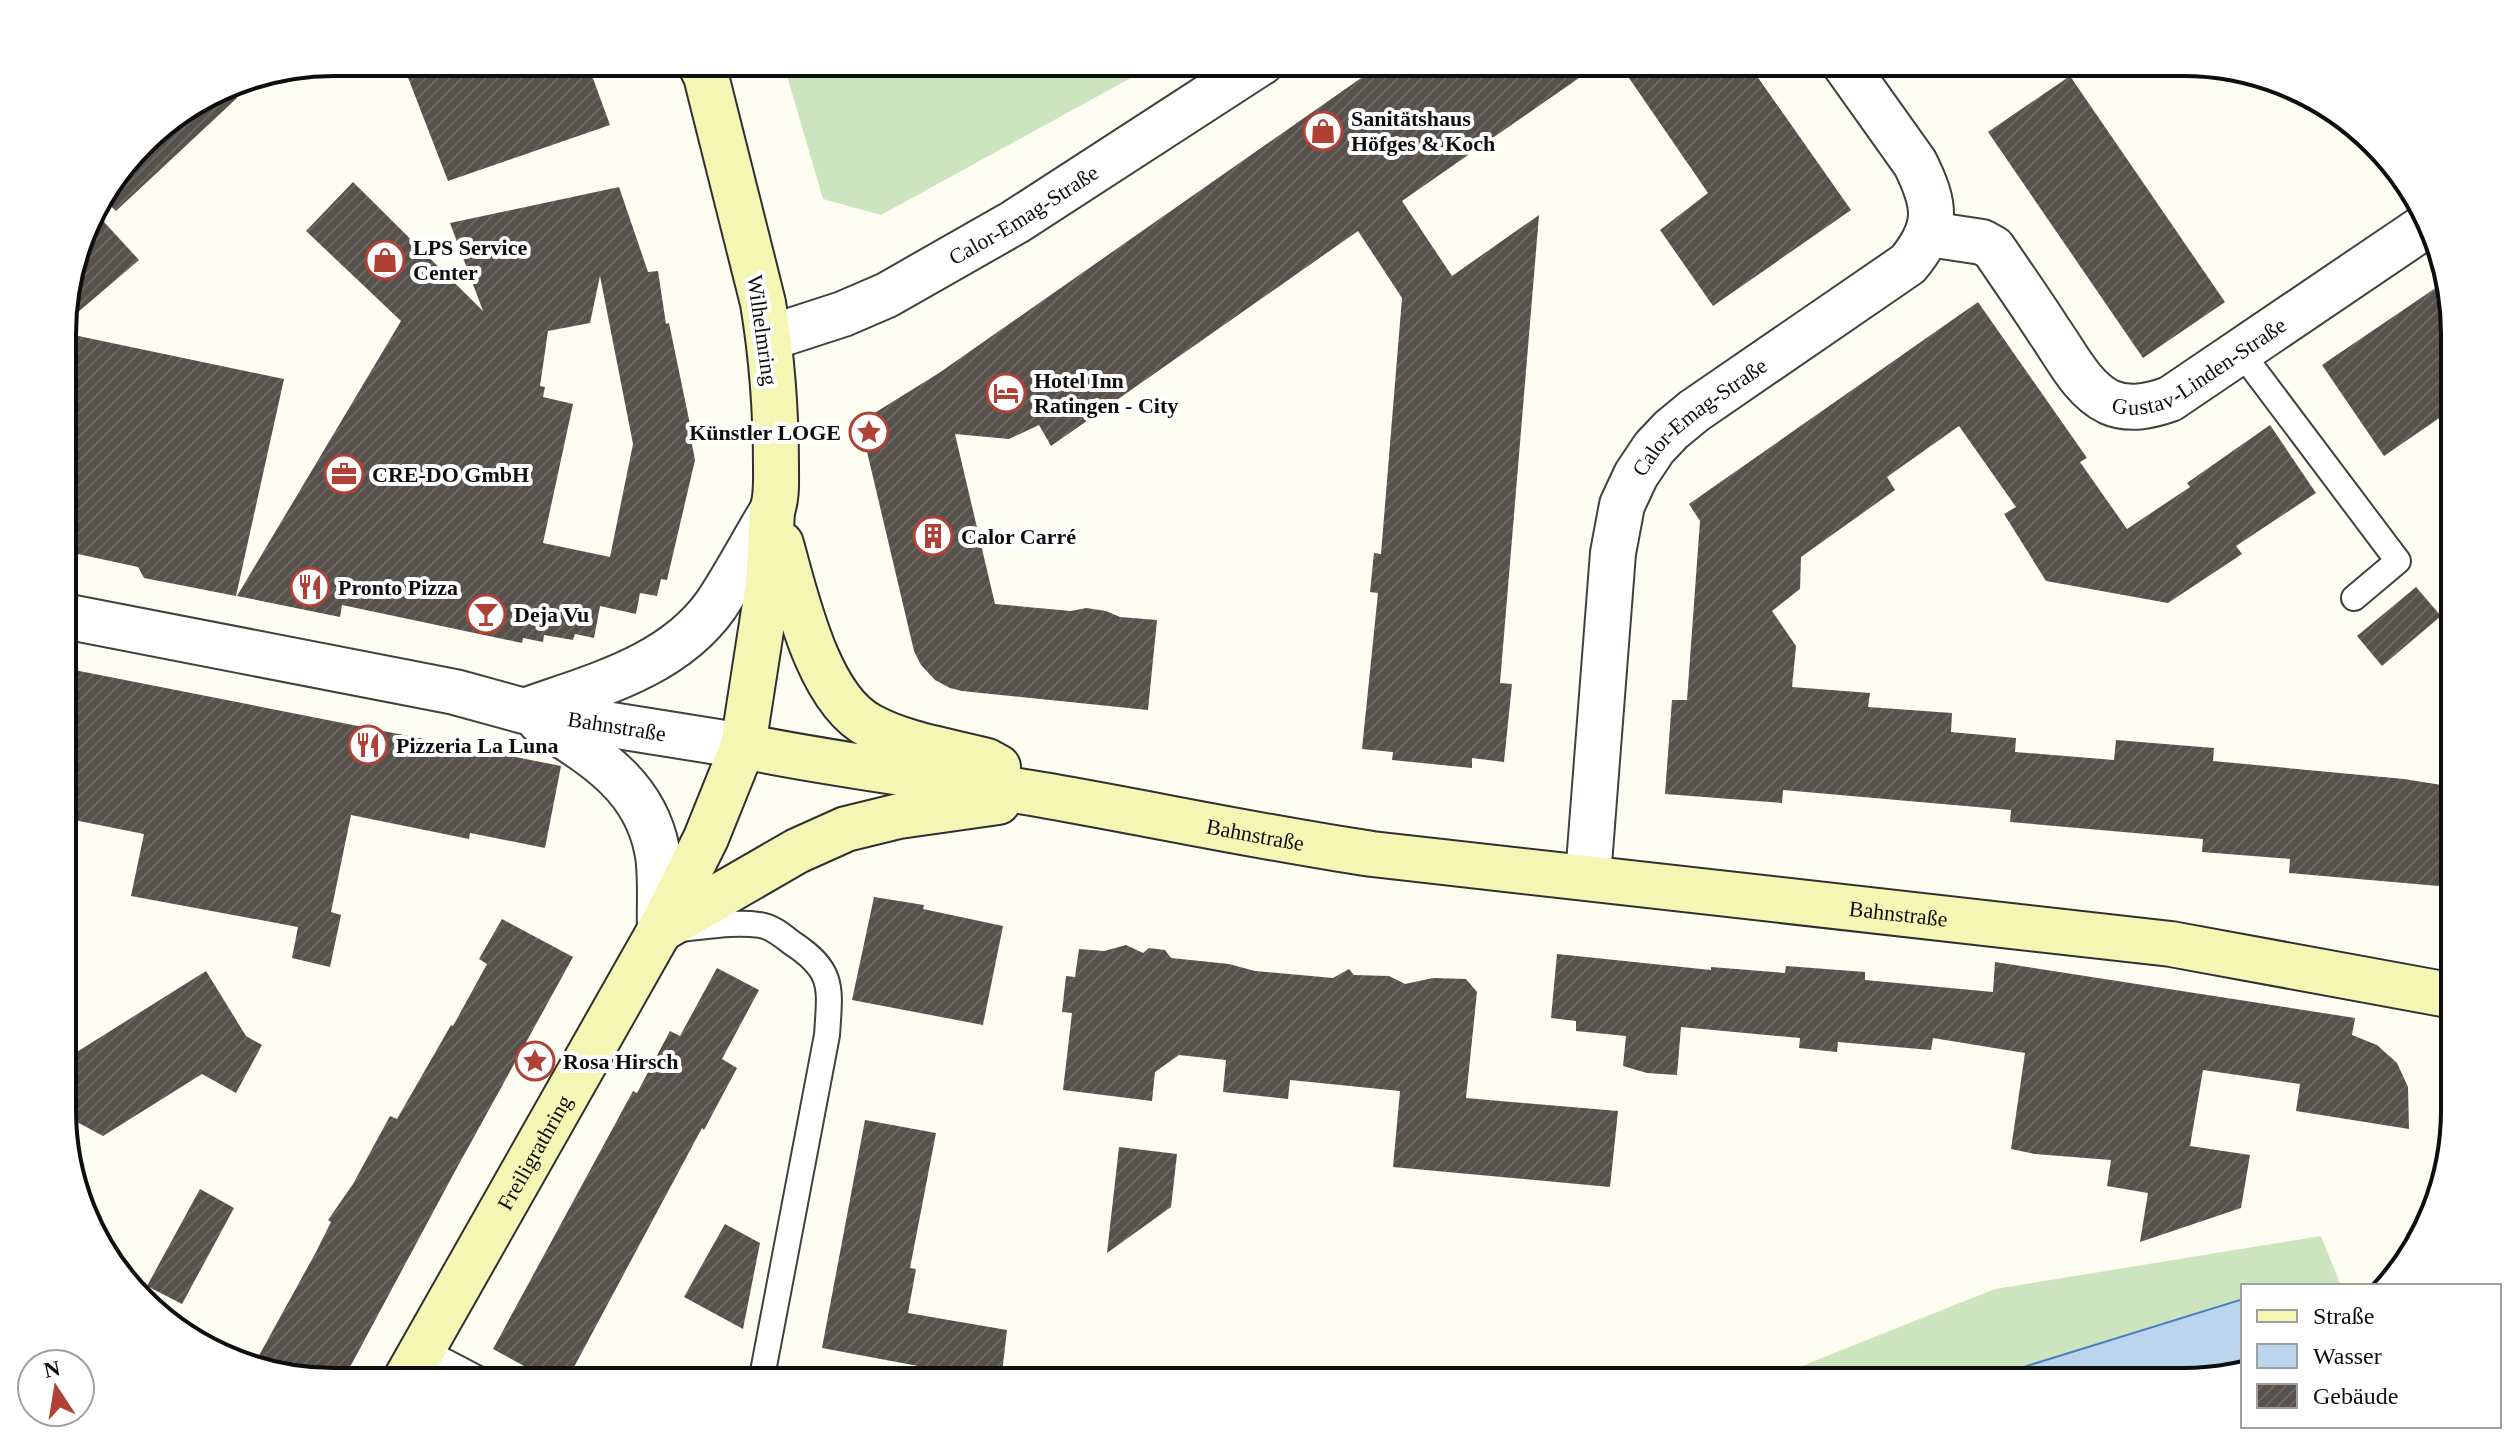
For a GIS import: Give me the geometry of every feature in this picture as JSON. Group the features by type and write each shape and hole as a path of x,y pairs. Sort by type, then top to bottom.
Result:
{"main road":[{"name":"Wilhelmring","path":"706,76 763,303 769,338 776,450 768,585 743,746"},
{"path":"772,511 800,614 820,665 845,708 869,726 904,739 987,761 1048,795"},
{"name":"Bahnstraße","path":"743,746 841,765 1048,795 1372,854 2171,944 2440,993"},
{"name":"Freiligrathring","path":"413,1365 660,930 706,838 743,746"},
{"path":"660,930 797,851 846,829 899,816 1048,795"}],"street":[{"name":"Calor-Emag-Straße","path":"769,338 843,314 887,295 1015,222 1240,76"},
{"path":"1853,76 1924,179 1931,199 1929,234"},
{"name":"Gustav-Linden-Straße","path":"1929,234 1982,242 1993,248 2085,383 2108,401 2124,407 2137,407 2170,399 2418,231"},
{"name":"Calor-Emag-Straße","path":"1588,877 1613,553 1622,505 1636,475 1654,448 1682,420 1908,264 1929,234"},
{"path":"524,711 625,675 678,645 714,607 772,511"},
{"name":"Bahnstraße","path":"76,618 455,692 524,711 743,746"},
{"path":"524,711 601,761 625,783 647,820 657,850 660,930"}],"lane":[{"path":"2240,351 2398,561 2354,598"},
{"path":"660,930 764,925 813,956 823,971 830,994 827,1035 764,1368"}],"green space":[{"path":"787,76 1134,76 881,215 823,199"},
{"path":"2321,1236 2340,1284 2241,1284 2241,1361 2233,1363 2200,1367 1799,1367 1995,1289"}],"water":[{"path":"2241,1300 2241,1361 2200,1367 2023,1367"}],"building":[{"path":"407,76 592,76 610,125 448,181"},
{"path":"1364,76 1582,76 1402,201 1452,276 1539,215 1500,683 1512,684 1504,762 1472,758 1472,768 1392,760 1393,752 1362,749 1378,593 1370,592 1374,553 1381,554 1402,298 1358,231 1051,446 1039,425 1009,439 955,434 995,604 1071,611 1086,608 1120,617 1157,620 1148,710 962,691 935,680 921,665 914,651 860,422 939,373"},
{"path":"1628,76 1757,76 1851,210 1713,306 1660,230 1708,193"},
{"path":"2070,76 2225,302 2143,358 1988,132"},
{"path":"236,96 237,98 116,211 111,206 120,191 140,164 164,140 205,111"},
{"path":"353,182 483,311 450,223 619,187 648,272 658,271 695,460 667,580 661,579 657,596 640,593 636,614 600,606 594,638 575,634 573,640 544,635 543,642 523,638 522,643 342,605 340,617 237,596 401,321 306,231","holes":["600,276 633,444 610,557 543,543 573,404 543,397 545,387 540,386 548,331 590,323"]},
{"path":"103,221 139,260 77,313 85,268"},
{"path":"2436,287 2440,317 2440,418 2384,456 2322,365"},
{"path":"1978,302 2087,458 2080,462 2127,529 2190,487 2187,483 2270,425 2316,493 2236,546 2242,554 2168,603 2046,581 2004,514 2016,507 1959,426 1887,477 1895,490 1801,557 1800,589 1772,611 1796,646 1792,687 1870,693 1868,707 1952,713 1951,732 2016,738 2015,752 2114,760 2116,740 2214,748 2213,761 2440,785 2440,885 2289,873 2290,859 2202,852 2203,839 2010,822 2011,810 1783,790 1782,803 1665,794 1672,700 1687,700 1700,521 1689,504"},
{"path":"76,336 284,379 236,596 144,578 138,567 76,554"},
{"path":"2416,587 2440,615 2382,666 2357,636"},
{"path":"76,670 561,766 545,848 470,833 469,839 351,815 331,912 341,915 330,967 292,958 298,927 131,896 144,834 76,820"},
{"path":"874,897 924,905 923,909 1003,926 983,1025 852,1000"},
{"path":"502,919 573,957 350,1368 301,1366 259,1356 316,1252 331,1222 328,1220 353,1184 390,1116 397,1119 453,1026 487,964 479,959"},
{"path":"1126,945 1143,953 1149,948 1165,950 1171,958 1229,964 1255,971 1333,978 1349,969 1354,975 1389,976 1405,984 1433,978 1466,979 1477,992 1466,1098 1618,1111 1610,1187 1393,1167 1400,1091 1290,1080 1288,1099 1223,1092 1226,1060 1179,1055 1155,1072 1152,1101 1063,1090 1072,1013 1062,1012 1066,976 1075,977 1079,949 1104,951"},
{"path":"1557,954 1711,970 1711,967 1785,973 1786,966 1865,972 1865,980 1993,992 1995,962 2355,1018 2352,1035 2377,1045 2397,1063 2408,1087 2409,1129 2296,1111 2300,1084 2203,1070 2190,1146 2250,1155 2241,1208 2140,1242 2148,1193 2107,1186 2111,1160 2011,1149 2025,1053 1933,1038 1931,1050 1838,1042 1837,1052 1799,1048 1800,1038 1681,1027 1677,1075 1647,1073 1623,1066 1626,1036 1576,1031 1576,1021 1551,1018"},
{"path":"717,968 759,990 722,1059 737,1068 574,1368 526,1368 493,1349 633,1091 637,1093 670,1031 680,1036"},
{"path":"206,971 246,1036 262,1045 236,1093 202,1074 103,1136 77,1122 76,1052"},
{"path":"865,1120 936,1133 910,1268 916,1269 908,1313 1007,1330 1003,1368 927,1368 822,1348"},
{"path":"1119,1147 1177,1154 1171,1207 1107,1253"},
{"path":"200,1189 234,1208 182,1304 147,1286"},
{"path":"725,1224 760,1243 743,1329 684,1297"}],"place":[{"name":"Sanitätshaus Höfges & Koch","path":"1323,131"},
{"name":"LPS Service Center","path":"385,260"},
{"name":"Hotel Inn Ratingen - City","path":"1006,393"},
{"name":"Künstler LOGE","path":"869,432"},
{"name":"CRE-DO GmbH","path":"344,474"},
{"name":"Calor Carré","path":"933,536"},
{"name":"Pronto Pizza","path":"310,587"},
{"name":"Deja Vu","path":"486,614"},
{"name":"Pizzeria La Luna","path":"368,745"},
{"name":"Rosa Hirsch","path":"535,1061"}]}
